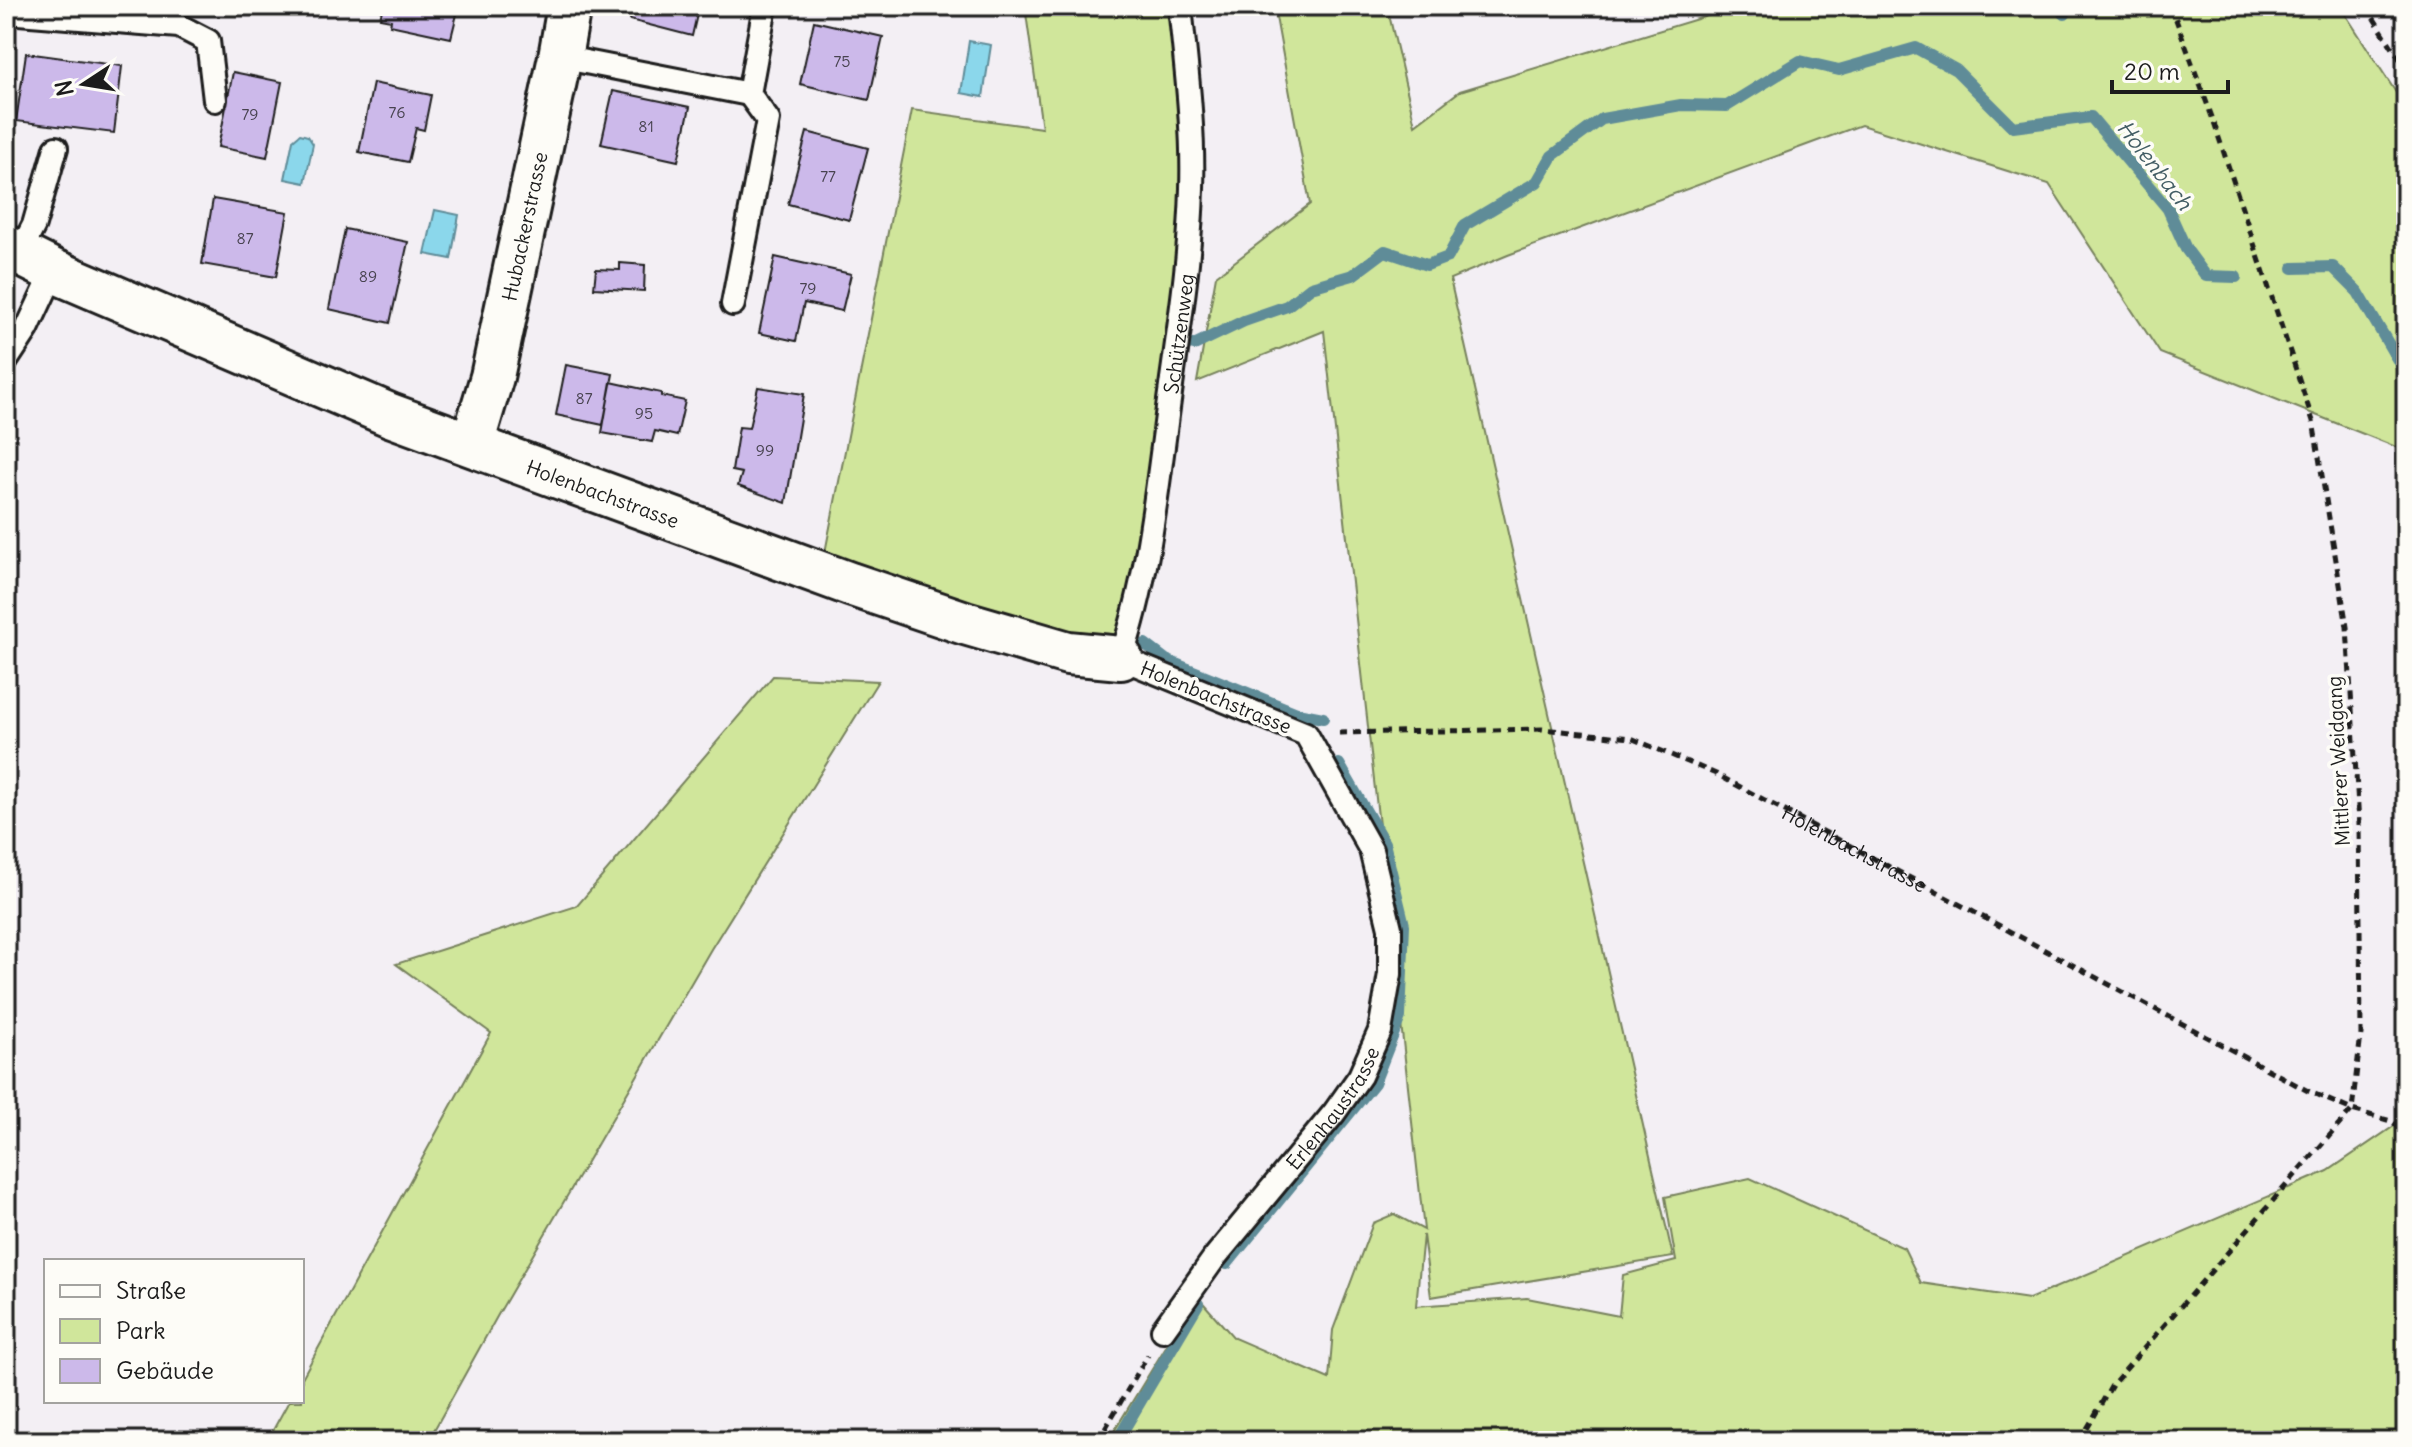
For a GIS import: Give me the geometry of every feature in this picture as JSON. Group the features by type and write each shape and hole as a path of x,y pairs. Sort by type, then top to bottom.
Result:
{"street":[{"name":"Hubackerstrasse","path":"472,444 492,377 569,6"},
{"name":"Holenbachstrasse","path":"26,257 390,415 850,584 965,623 1068,653 1121,658"}],"lane":[{"path":"749,94 765,6"},
{"name":"Schützenweg","path":"1121,658 1134,621 1154,517 1187,262 1192,131 1180,6"},
{"path":"6,12 179,26 208,41 215,100"},
{"path":"560,57 749,94 768,120 733,304"},
{"path":"6,361 27,329 26,257 56,148"},
{"name":"Holenbachstrasse","path":"1121,658 1306,734"},
{"name":"Erlenhaustrasse","path":"1163,1330 1215,1257 1334,1113 1360,1076 1380,1031 1390,974 1390,928 1371,850 1306,734"}],"path":[{"name":"Mittlerer Weidgang","path":"2171,6 2212,117 2313,421 2347,627 2359,823 2361,1034 2352,1110"},
{"path":"2366,6 2406,69"},
{"name":"Holenbachstrasse","path":"1306,734 1542,729 1631,738 1716,774 2308,1091 2352,1110 2391,1121 2406,1132"},
{"path":"2080,1441 2112,1385 2352,1110"},
{"path":"1098,1441 1163,1330"}],"green space":[{"path":"1025,6 1171,7 1132,11 1180,9 1192,190 1121,658 821,573 912,110 1042,128"},
{"path":"1274,6 1387,6 1415,125 1460,91 1740,6 2340,6 2406,108 2406,451 2160,353 2049,184 1861,125 1450,279 1673,1257 1431,1297 1423,1235 1416,1306 1527,1298 1619,1316 1623,1275 1676,1261 1665,1197 1750,1178 1904,1248 1921,1283 2029,1299 2328,1171 2406,1118 2406,1441 1108,1441 1197,1296 1234,1338 1329,1379 1333,1330 1373,1223 1394,1214 1424,1230 1324,331 1197,382 1216,276 1310,204"},
{"path":"773,676 878,681 711,949 428,1441 267,1441 288,1403 304,1403 304,1374 491,1033 396,964 577,906"}],"water":[{"path":"969,41 991,45 983,97 961,93"},
{"path":"300,134 308,136 313,144 305,183 285,179 293,140"},
{"path":"435,210 459,215 451,259 425,254"}],"building":[{"path":"383,6 459,6 451,38 390,25 391,20 380,18"},
{"path":"634,6 699,6 692,36 630,20"},
{"path":"814,21 883,37 869,100 800,84"},
{"path":"26,53 122,66 114,133 16,121"},
{"path":"233,72 282,82 267,157 218,147"},
{"path":"373,83 431,95 424,130 416,128 408,162 359,152"},
{"path":"613,91 690,107 678,161 601,144"},
{"path":"807,132 868,148 849,220 788,204"},
{"path":"213,199 288,212 276,277 202,264"},
{"path":"345,229 408,242 390,323 329,309"},
{"path":"775,257 851,274 842,311 804,303 796,341 759,333"},
{"path":"620,263 645,265 644,291 594,288 596,269 620,270"},
{"path":"566,365 613,374 603,425 556,415"},
{"path":"611,382 685,401 677,436 655,431 652,442 602,433"},
{"path":"758,387 804,394 786,503 738,486 742,473 732,471 739,427 749,428"}],"waterway":[{"path":"2056,6 2065,14"},
{"name":"Holenbach","path":"1194,345 1244,321 1287,306 1311,287 1353,275 1385,251 1427,265 1448,257 1465,225 1537,182 1552,156 1602,119 1681,105 1727,106 1800,61 1839,70 1916,48 1956,70 2013,127 2091,117 2168,209 2186,249 2206,276 2236,277"},
{"path":"2293,268 2333,267 2358,292 2406,374"},
{"path":"1145,644 1166,660 1297,713 1323,718"},
{"path":"1227,1264 1374,1083 1400,1017 1404,925 1384,843 1339,764"},
{"path":"1117,1441 1198,1304"}]}
